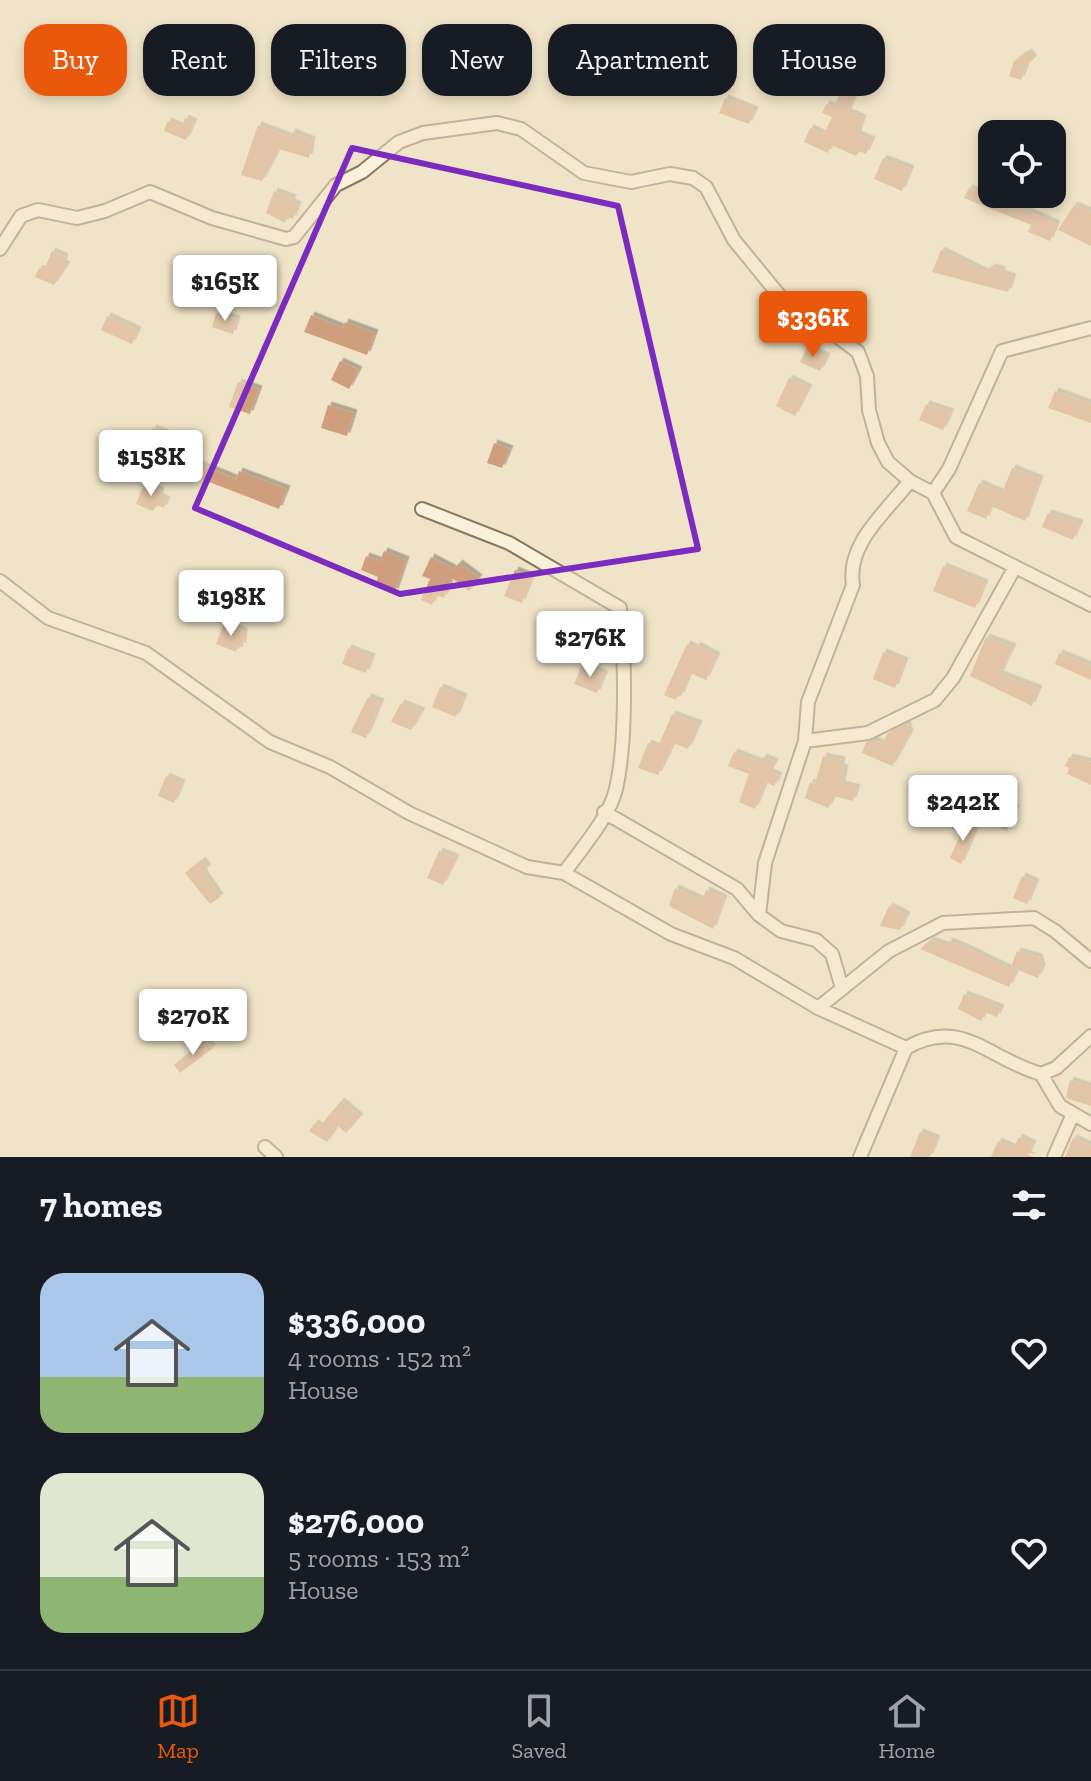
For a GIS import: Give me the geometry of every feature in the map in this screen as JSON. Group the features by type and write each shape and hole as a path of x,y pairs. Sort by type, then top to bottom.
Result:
{"street":[{"path":"0,249 21,216 38,210 77,218 105,211 150,192 212,218 286,239 294,237 336,185 362,172 399,142 423,133 467,126 497,123 521,129 584,173 631,182 670,174 693,178 706,187 734,240 797,317 838,337 858,352 867,376 869,410 878,443 888,462 910,481 933,493 956,537 1091,605"},
{"path":"933,493 949,469 1002,351 1091,328"},
{"path":"759,915 765,863 805,741 808,702 825,663 838,618 848,601 856,548 910,481"},
{"path":"422,509 509,543 620,608 625,653 616,791 564,873"},
{"path":"805,741 868,733 935,700 953,678 1015,567"},
{"path":"0,581 48,618 146,653 270,742 330,767 409,813 527,867 564,873 671,934 734,958 818,1008 906,1048"},
{"path":"604,812 737,889 759,915 781,931 816,940 832,954 842,988"},
{"path":"818,1008 889,951 943,923 1034,918 1091,961"},
{"path":"860,1157 906,1048 934,1035 952,1034 1041,1074 1060,1106 1091,1124"},
{"path":"1041,1074 1056,1068 1091,1036"},
{"path":"1054,1157 1073,1114"},
{"path":"265,1147 276,1157"}],"highlighted area":[{"path":"352,148 618,206 698,549 400,594 195,508"}],"building":[{"path":"1028,52 1034,59 1027,64 1021,80 1009,76 1014,61"},
{"path":"839,96 855,96 848,112 863,118 858,134 872,140 866,154 859,151 856,156 831,145 828,153 804,142 810,128 824,134 832,117 822,113 826,104 834,107"},
{"path":"725,98 755,110 749,124 719,113"},
{"path":"185,118 194,122 186,140 164,131 168,121 182,127"},
{"path":"258,125 290,137 292,132 312,140 309,158 279,149 262,181 241,175"},
{"path":"883,158 911,169 902,191 874,179"},
{"path":"969,188 978,192 978,204 964,198"},
{"path":"274,191 293,198 291,202 298,205 293,219 287,217 285,223 266,213"},
{"path":"1074,205 1091,212 1091,246 1058,230"},
{"path":"989,208 1023,208 1057,224 1050,241 1028,232 1031,225"},
{"path":"941,250 985,272 992,267 1002,270 1001,273 1013,277 1008,292 932,272"},
{"path":"52,251 65,257 63,263 67,265 54,285 35,277 39,268 44,270"},
{"path":"216,313 237,319 233,334 212,327"},
{"path":"311,315 343,328 345,322 375,333 367,355 304,332"},
{"path":"107,316 138,330 132,344 101,330"},
{"path":"807,347 827,357 820,371 800,362"},
{"path":"340,361 359,370 349,389 331,380"},
{"path":"789,378 809,388 795,416 776,406"},
{"path":"238,382 259,389 250,414 229,407"},
{"path":"1055,391 1091,404 1091,423 1048,408"},
{"path":"926,404 951,412 943,430 919,420"},
{"path":"328,405 354,413 347,436 321,428"},
{"path":"153,428 170,435 165,450 236,479 239,471 287,489 279,509 142,456"},
{"path":"494,443 510,449 502,468 487,463"},
{"path":"1012,468 1040,479 1025,521 991,506 986,519 967,511 979,483 1002,493"},
{"path":"144,484 161,491 159,496 167,500 164,508 156,505 153,511 136,504"},
{"path":"1048,513 1080,523 1073,540 1042,527"},
{"path":"384,551 406,560 395,592 376,584 378,577 361,570 366,556 380,561"},
{"path":"431,557 454,569 459,563 479,578 469,591 452,578 444,598 436,595 432,605 421,600 430,579 422,576"},
{"path":"943,566 985,583 975,608 933,591"},
{"path":"515,570 532,577 522,603 504,596"},
{"path":"224,623 244,631 243,647 239,645 236,652 216,644"},
{"path":"986,637 1013,647 1000,674 1039,689 1032,706 970,676"},
{"path":"687,644 695,648 697,645 717,656 706,680 690,673 681,696 678,695 676,700 664,695"},
{"path":"348,648 372,657 366,673 342,664"},
{"path":"883,652 905,661 895,688 873,679"},
{"path":"1059,653 1091,666 1091,680 1055,664"},
{"path":"582,665 605,674 597,693 574,684"},
{"path":"440,687 464,697 456,717 432,707"},
{"path":"368,697 381,702 366,738 351,732"},
{"path":"401,703 422,711 411,730 391,722"},
{"path":"672,714 699,724 688,749 674,743 658,775 638,768 648,743 658,747"},
{"path":"907,724 910,734 892,766 862,753 866,742 874,740 882,744 888,733"},
{"path":"734,752 760,762 763,757 775,762 770,772 779,776 774,786 766,782 755,809 739,802 749,774 728,766"},
{"path":"823,756 842,760 841,767 845,768 842,784 857,788 853,801 834,796 828,808 805,798 810,782 815,784"},
{"path":"1069,757 1091,762 1091,785 1067,774 1069,768 1065,766"},
{"path":"166,776 182,783 174,803 158,796"},
{"path":"992,796 1016,808 1007,831 983,821"},
{"path":"966,822 977,827 961,864 950,858"},
{"path":"439,851 456,858 443,885 427,878"},
{"path":"202,860 208,868 203,872 220,897 210,904 185,873"},
{"path":"1022,876 1036,882 1027,904 1013,898"},
{"path":"675,888 702,900 706,890 724,898 713,929 669,906"},
{"path":"889,906 907,915 900,930 880,926"},
{"path":"931,940 947,946 949,941 1016,972 1009,987 920,949"},
{"path":"1017,951 1039,957 1042,968 1038,978 1011,967"},
{"path":"964,994 1001,1008 997,1017 985,1012 981,1021 958,1009"},
{"path":"205,1041 213,1048 180,1073 174,1065"},
{"path":"1070,1080 1091,1087 1091,1106 1066,1098"},
{"path":"341,1101 360,1117 346,1133 338,1126 327,1142 309,1131 315,1123 320,1126"},
{"path":"920,1132 937,1139 930,1157 910,1157"},
{"path":"1019,1137 1033,1144 1028,1155 1034,1157 991,1157 998,1141 1014,1148"},
{"path":"1073,1138 1091,1146 1091,1157 1065,1157"}]}
